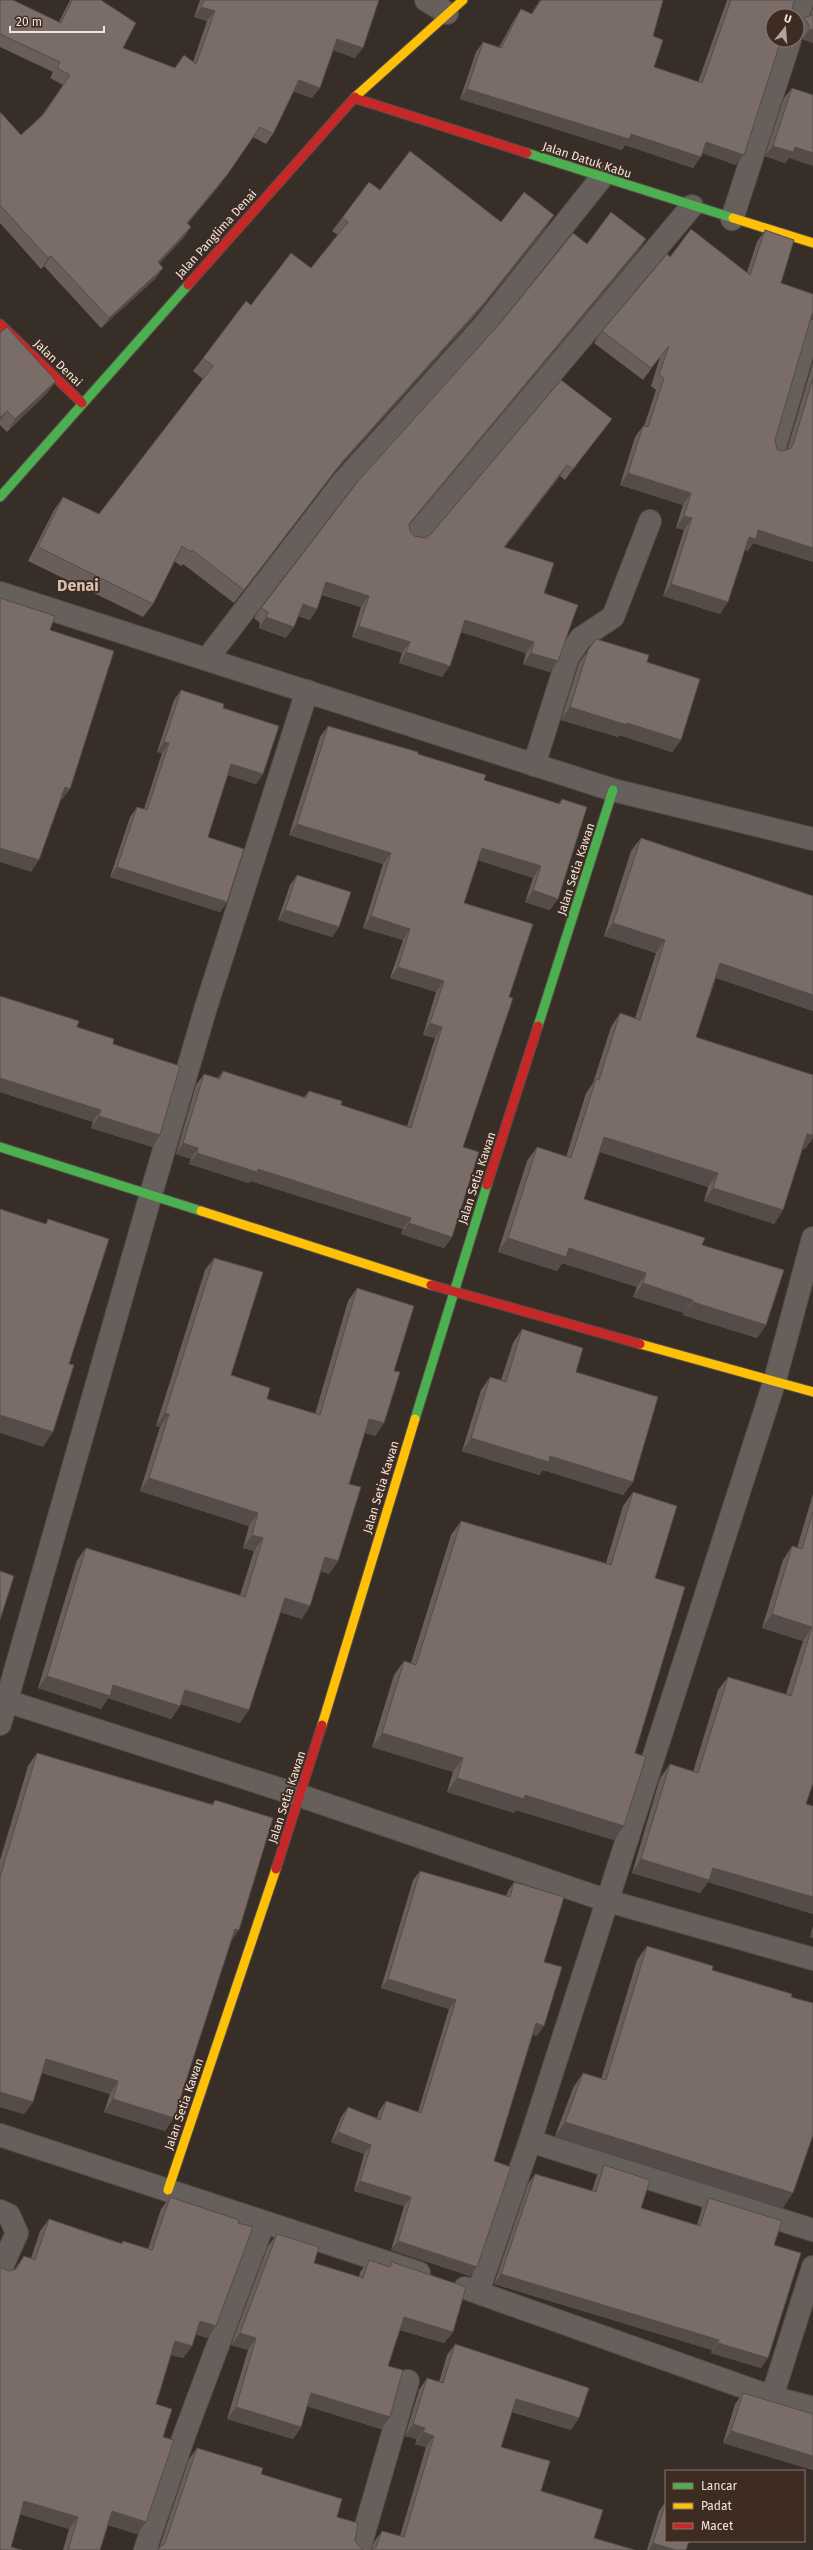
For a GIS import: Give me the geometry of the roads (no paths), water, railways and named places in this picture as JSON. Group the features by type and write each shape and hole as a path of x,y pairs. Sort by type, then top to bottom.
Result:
{"street":[{"path":"426,0 455,7"},
{"name":"Jalan Panglima Denai","path":"0,497 354,98 455,7"},
{"path":"732,219 787,48"},
{"name":"Jalan Datuk Kabu","path":"354,98 732,219 813,243"},
{"path":"207,659 342,483 485,324 602,177"},
{"path":"414,537 692,206"},
{"name":"Jalan Denai","path":"0,324 82,403"},
{"path":"534,765 568,657 581,638 613,617 650,521"},
{"path":"0,593 614,790 813,839"},
{"path":"0,1724 4,1700 206,1007 306,691"},
{"name":"Jalan Setia Kawan","path":"168,2190 301,1796 452,1292 614,790"},
{"path":"0,1147 151,1194 452,1292 775,1380 813,1392"},
{"path":"478,2292 530,2140 775,1380 813,1238"},
{"path":"4,1700 301,1796 608,1900 813,1959"},
{"path":"0,2135 478,2292 772,2397 813,2408"},
{"path":"530,2140 813,2230"},
{"path":"0,2211 8,2215 17,2233 0,2271"},
{"path":"145,2550 184,2436 264,2222"},
{"path":"772,2397 813,2266"},
{"path":"359,2550 408,2381"}],"lane":[{"path":"776,454 813,328"}],"district":[{"name":"Denai","path":"78,585"}]}
